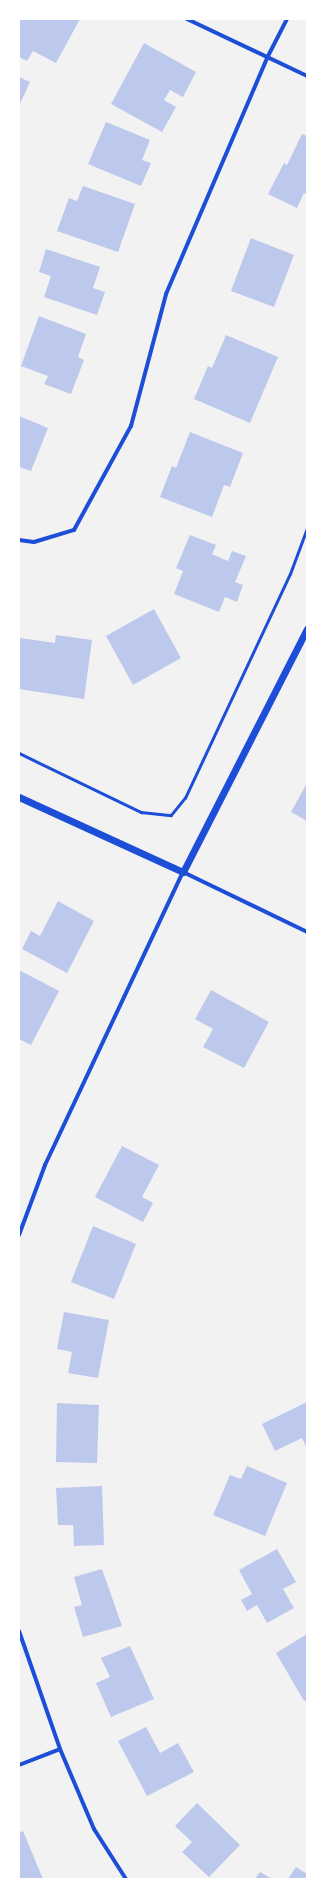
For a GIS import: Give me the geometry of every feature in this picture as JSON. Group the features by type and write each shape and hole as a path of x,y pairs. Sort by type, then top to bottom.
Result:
{"street":[{"path":"187,19 307,76"},
{"path":"19,540 34,542 74,530 131,426 166,294 268,58 287,19"},
{"path":"19,1235 45,1165 183,872 307,629"},
{"path":"19,797 183,872 307,932"},
{"path":"19,1631 60,1749 94,1829 126,1879"},
{"path":"19,1765 60,1749"}],"path":[{"path":"19,753 141,812 171,815 185,798 290,574 307,528"}],"building":[{"path":"19,19 80,19 56,63 33,51 27,61 19,57"},
{"path":"144,43 196,72 183,97 170,90 164,100 176,107 162,132 111,104"},
{"path":"19,77 30,82 19,106"},
{"path":"106,122 150,140 142,160 151,163 141,186 88,164"},
{"path":"302,134 307,136 307,195 304,193 297,208 268,194 284,163 287,165"},
{"path":"83,186 135,204 118,252 57,231 69,198 77,201"},
{"path":"251,238 294,255 274,307 231,291"},
{"path":"46,249 100,267 93,288 105,292 97,315 44,297 51,276 39,272"},
{"path":"39,316 86,334 78,357 84,360 71,394 44,384 48,376 21,366"},
{"path":"226,335 278,357 250,423 194,399 208,366 212,368"},
{"path":"19,416 48,428 31,471 19,467"},
{"path":"190,432 243,453 230,487 224,485 212,517 160,497 172,466 176,468"},
{"path":"190,535 216,545 212,554 228,561 232,551 246,556 235,582 243,585 237,602 225,597 219,612 174,594 183,571 176,568"},
{"path":"154,609 181,658 133,685 106,636"},
{"path":"56,635 92,640 84,699 19,689 20,638 55,643"},
{"path":"307,783 307,821 291,812"},
{"path":"58,901 94,921 67,973 22,949 31,931 40,936"},
{"path":"19,970 59,991 31,1045 19,1039"},
{"path":"211,990 269,1022 244,1068 203,1047 213,1029 195,1019"},
{"path":"122,1146 159,1165 142,1197 153,1203 143,1222 95,1197"},
{"path":"93,1226 136,1244 114,1299 71,1282"},
{"path":"64,1312 109,1320 98,1378 68,1373 72,1352 57,1349"},
{"path":"307,1402 307,1449 302,1438 275,1451 262,1424"},
{"path":"57,1403 99,1405 97,1463 56,1462"},
{"path":"247,1466 287,1483 265,1536 213,1515 230,1475 241,1479"},
{"path":"102,1486 104,1545 74,1546 73,1525 58,1525 56,1488"},
{"path":"277,1549 296,1582 283,1589 294,1608 267,1623 257,1605 247,1611 241,1600 252,1594 239,1570"},
{"path":"102,1569 122,1626 83,1637 74,1607 82,1605 74,1577"},
{"path":"307,1634 307,1700 304,1701 276,1653"},
{"path":"130,1646 154,1699 111,1717 96,1683 110,1677 101,1658"},
{"path":"146,1727 160,1753 178,1743 194,1772 147,1796 118,1741"},
{"path":"197,1803 240,1845 209,1877 182,1852 192,1842 175,1826"},
{"path":"23,1831 43,1879 19,1879 19,1833"},
{"path":"296,1867 307,1874 307,1879 288,1879"},
{"path":"260,1872 272,1879 255,1879"}]}
